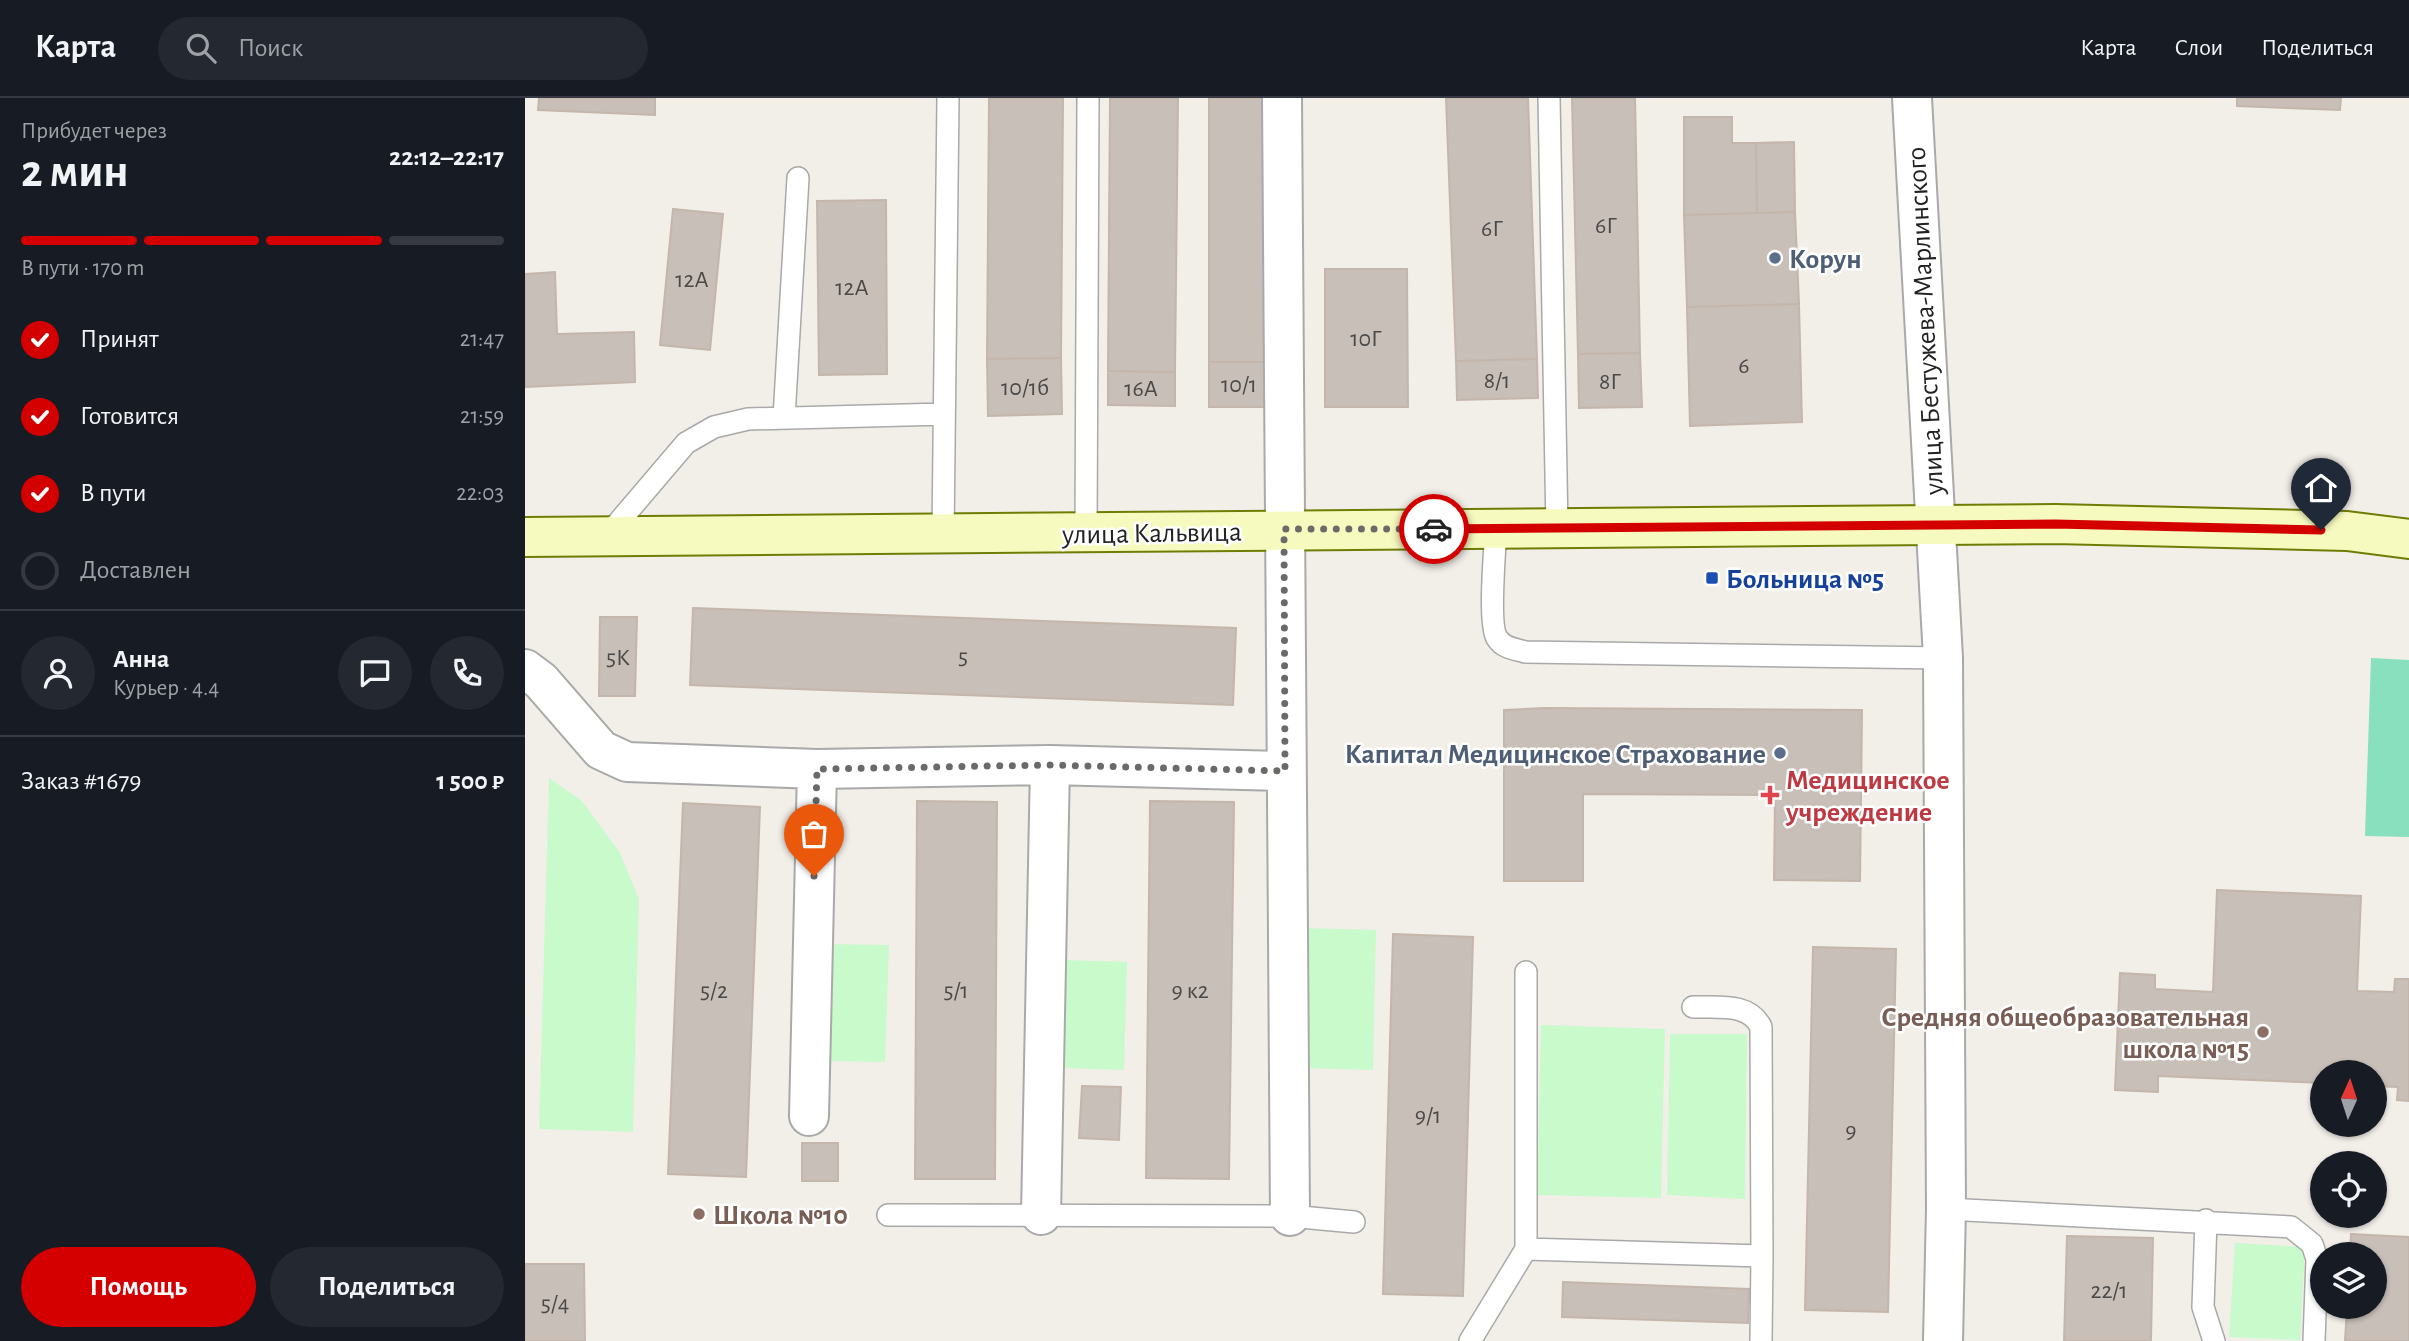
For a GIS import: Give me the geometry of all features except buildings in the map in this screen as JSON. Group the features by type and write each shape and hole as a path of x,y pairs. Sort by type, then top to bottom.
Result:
{"street":[{"path":"1282,98 1290,1216"},
{"name":"улица Бестужева-Марлинского","path":"1912,98 1943,658 1946,1209 1943,1341"},
{"name":"улица Кальвица","path":"525,537 2055,524 2347,531 2409,539"},
{"path":"525,669 541,681 601,750 628,762 817,769 1050,765 1285,771"},
{"path":"1041,1215 1050,765"},
{"path":"809,1116 817,769"}],"lane":[{"path":"943,535 948,98"},
{"path":"1086,533 1088,98"},
{"path":"1549,98 1557,528"},
{"path":"784,418 798,178"},
{"path":"607,537 686,443 725,425 748,419 944,414"},
{"path":"1496,528 1493,618 1496,637 1506,647 1539,652 1943,658"},
{"path":"1471,1341 1526,1250 1526,972"},
{"path":"1693,1007 1745,1010 1756,1016 1761,1027 1761,1341"},
{"path":"1946,1209 2274,1223 2291,1227 2303,1233 2312,1244 2317,1259 2314,1341"},
{"path":"888,1215 1290,1216 1354,1222"},
{"path":"2206,1220 2203,1307 2214,1341"},
{"path":"1526,1250 1762,1255"}],"green space":[{"path":"2371,658 2409,660 2409,837 2365,836"},
{"path":"549,778 582,801 620,853 639,899 633,1132 539,1129"},
{"path":"1304,928 1376,930 1373,1070 1300,1068"},
{"path":"826,944 889,945 885,1062 823,1061"},
{"path":"1065,960 1127,962 1124,1070 1062,1068"},
{"path":"1541,1025 1665,1029 1661,1198 1537,1195"},
{"path":"1670,1034 1747,1034 1745,1199 1667,1195"},
{"path":"2235,1243 2305,1247 2300,1340 2229,1337"}],"way so far":[{"path":"814,876 817,769 1050,765 1285,771 1284,529 1434,529"}],"place":[{"name":"Корун","path":"1775,258"},
{"name":"Больница №5","path":"1712,578"},
{"name":"Капитал Медицинское Страхование","path":"1780,753"},
{"name":"Медицинское учреждение","path":"1770,795"},
{"name":"Средняя общеобразовательная школа №15","path":"2263,1032"},
{"name":"Школа №10","path":"699,1214"}],"route":[{"path":"1434,529 2055,524 2321,530"}]}
